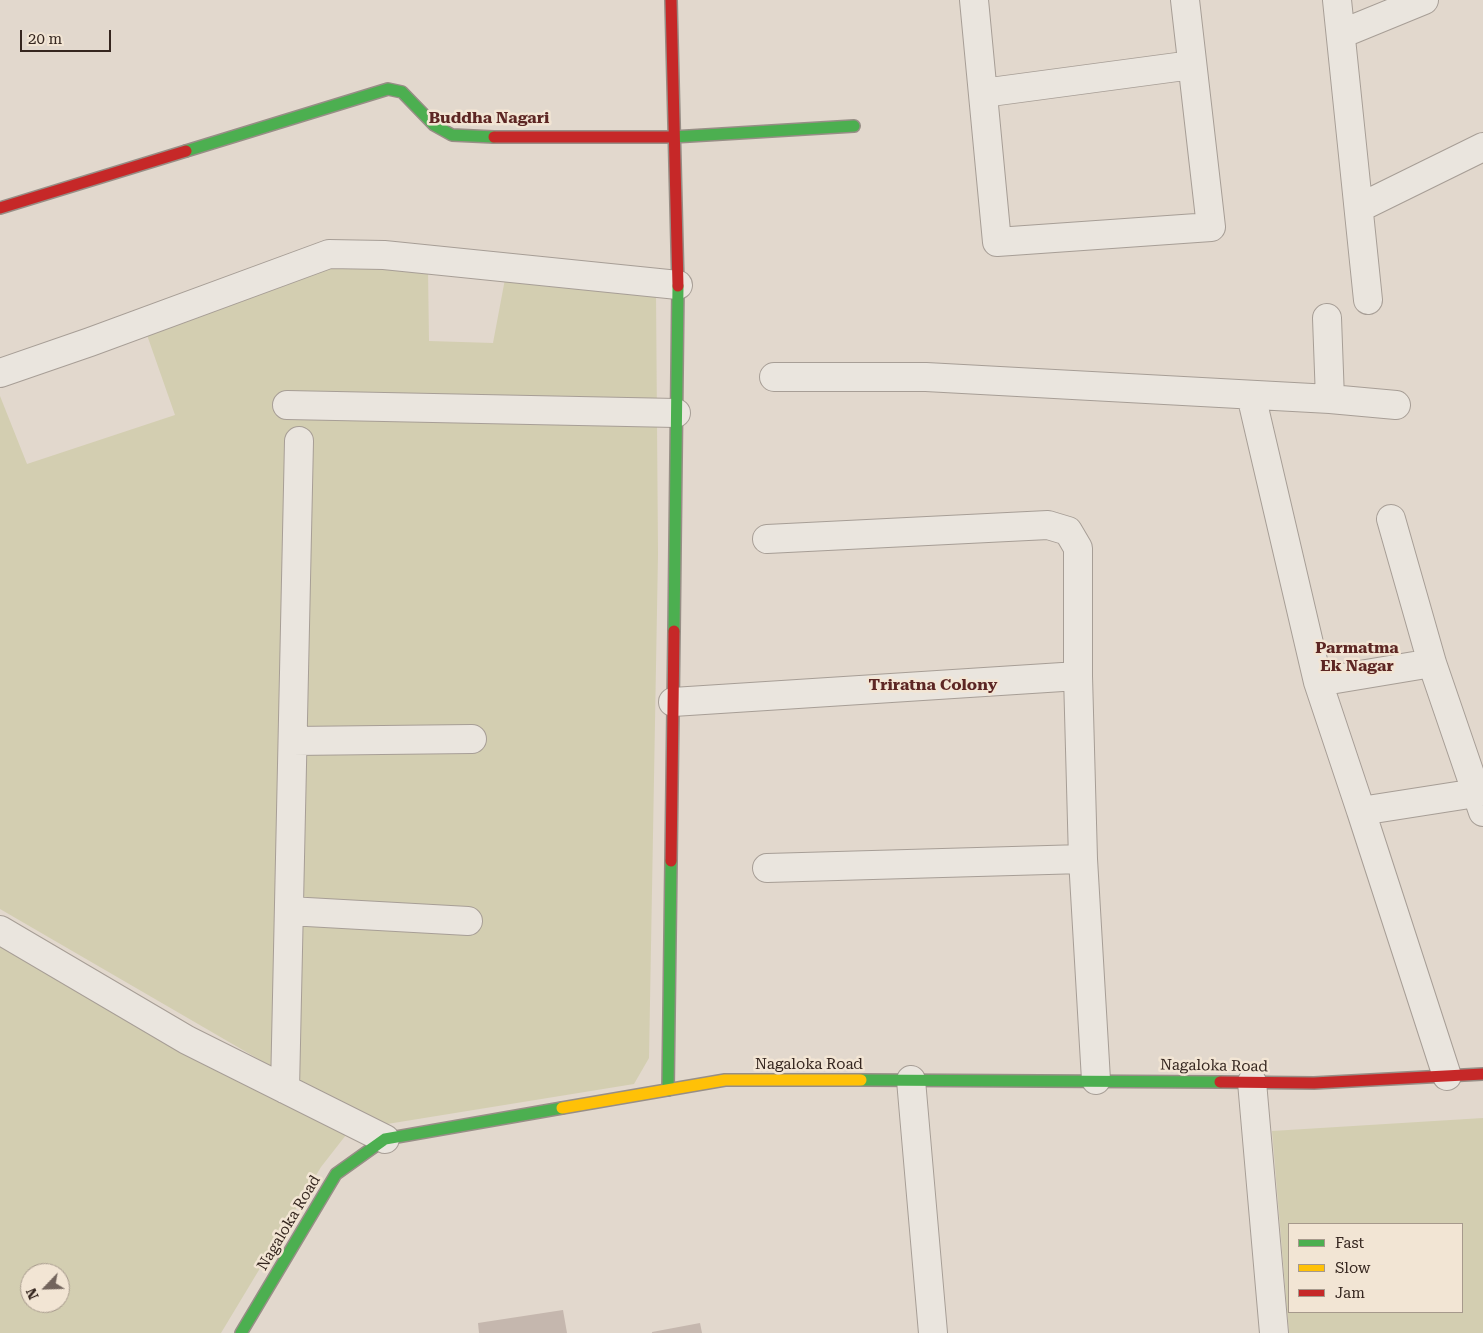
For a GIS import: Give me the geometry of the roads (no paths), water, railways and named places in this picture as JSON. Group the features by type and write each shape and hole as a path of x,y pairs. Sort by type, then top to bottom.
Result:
{"street":[{"path":"668,1090 678,285 671,0"},
{"path":"974,0 997,242 1211,227 1185,0"},
{"path":"1337,0 1368,300"},
{"path":"1341,34 1424,0"},
{"path":"983,93 1192,65"},
{"path":"0,208 388,89 402,92 434,125 452,135 470,138 674,137 854,126"},
{"path":"1359,208 1483,147"},
{"path":"0,373 329,254 384,255 678,285"},
{"path":"1327,318 1330,399"},
{"path":"774,377 926,377 1330,399 1396,405"},
{"path":"1251,395 1318,682 1447,1076"},
{"path":"287,405 676,413"},
{"path":"285,1089 299,441"},
{"path":"1361,811 1480,803 1432,663 1390,519"},
{"path":"767,539 1048,525 1068,531 1078,548 1078,676 1083,860 1096,1080"},
{"path":"1318,682 1432,663"},
{"path":"672,702 1078,676"},
{"path":"293,741 472,739"},
{"path":"767,868 1083,860"},
{"path":"289,911 468,921"},
{"path":"0,930 187,1040 385,1139"},
{"name":"Nagaloka Road","path":"241,1333 336,1174 385,1139 725,1080 1096,1080 1314,1083 1483,1074"},
{"path":"911,1080 933,1333"},
{"path":"1252,1082 1274,1333"}],"district":[{"name":"Buddha Nagari","path":"489,118"},
{"name":"Parmatma Ek Nagar","path":"1357,657"},
{"name":"Triratna Colony","path":"933,685"}]}
